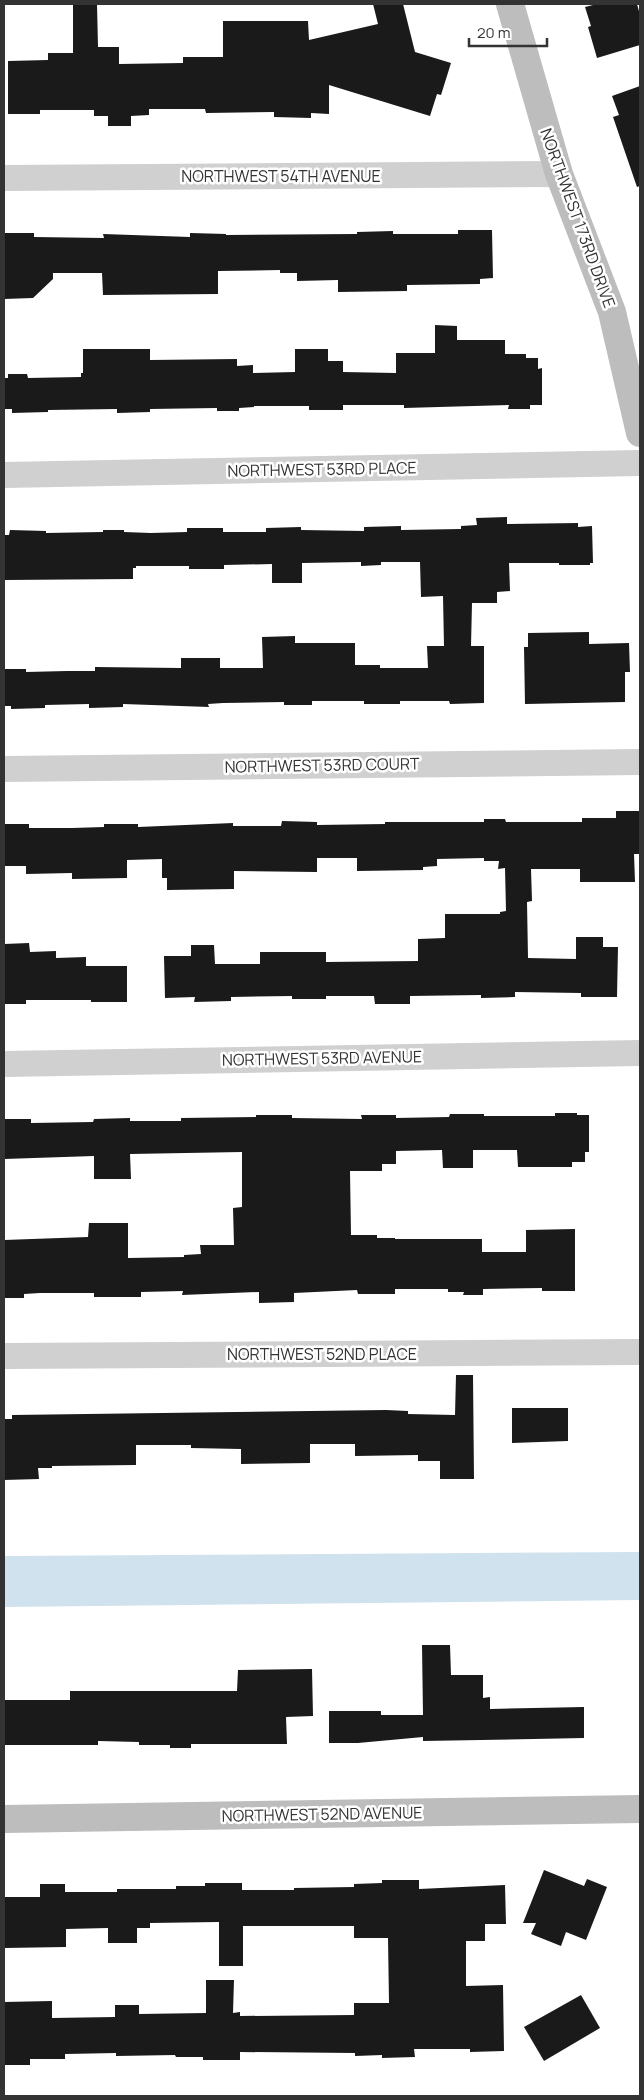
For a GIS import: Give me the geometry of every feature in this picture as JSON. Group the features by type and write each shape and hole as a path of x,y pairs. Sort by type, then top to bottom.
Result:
{"street":[{"name":"NORTHWEST 173RD DRIVE","path":"510,4 559,174 612,312 640,433"},
{"name":"NORTHWEST 54TH AVENUE","path":"4,178 559,174"},
{"name":"NORTHWEST 53RD PLACE","path":"4,475 640,463"},
{"name":"NORTHWEST 53RD COURT","path":"4,769 640,762"},
{"name":"NORTHWEST 53RD AVENUE","path":"4,1064 640,1053"},
{"name":"NORTHWEST 52ND PLACE","path":"4,1356 640,1352"},
{"name":"NORTHWEST 52ND AVENUE","path":"4,1819 640,1809"}],"water":[{"path":"640,1552 640,1600 4,1607 4,1556"}],"building":[{"path":"73,4 97,4 98,47 119,47 119,64 183,63 183,57 223,57 223,21 308,21 309,40 378,24 373,4 403,4 415,52 451,63 441,95 437,94 430,116 329,85 329,114 311,113 311,118 274,117 274,112 206,113 205,109 149,109 149,115 131,116 131,126 108,126 108,116 94,116 94,110 40,110 40,114 8,114 8,61 48,60 48,53 73,53"},
{"path":"597,4 637,4 640,15 640,45 597,58 588,27 591,26 585,7"},
{"path":"640,86 640,186 637,187 613,117 619,115 612,96"},
{"path":"458,230 492,230 493,278 480,279 480,284 407,285 407,291 338,292 338,280 297,281 297,273 280,273 280,270 218,271 218,294 103,295 102,273 53,273 53,279 33,298 4,299 4,233 34,233 34,237 104,238 103,234 190,237 190,233 226,235 357,234 357,232 393,231 393,234 458,234"},
{"path":"435,325 457,326 457,340 505,340 505,354 526,354 526,358 538,358 538,369 542,368 542,405 530,405 530,409 508,409 509,405 404,408 404,405 343,405 343,410 309,410 309,406 254,406 239,408 239,411 217,411 217,408 150,409 150,412 117,413 117,409 48,410 48,412 12,413 12,409 4,409 4,378 8,378 8,374 27,374 28,378 81,377 81,373 83,373 83,349 150,349 150,360 237,359 237,366 253,365 253,373 295,372 295,349 328,349 328,361 343,361 343,372 396,373 396,353 435,353"},
{"path":"507,517 507,524 578,523 578,527 592,526 593,563 590,563 590,565 559,565 559,563 509,563 510,591 497,592 497,603 472,603 471,646 484,646 484,703 450,704 449,701 400,701 400,704 364,704 364,701 312,701 312,705 284,705 284,702 223,703 208,704 209,707 123,704 123,707 89,708 89,704 45,705 45,708 11,709 11,706 4,706 4,669 26,669 26,672 95,671 95,667 181,668 181,658 220,658 220,668 263,668 262,637 295,636 295,643 355,643 355,665 380,665 380,668 428,668 427,646 444,646 443,596 421,597 420,562 381,562 381,565 361,566 361,562 302,563 302,583 272,583 272,564 224,565 224,569 189,569 189,566 136,566 136,568 133,568 133,579 4,580 4,535 9,535 10,530 46,531 46,533 124,530 124,532 151,533 187,532 187,528 223,528 223,532 266,532 266,528 301,527 301,530 364,531 364,527 401,526 401,530 461,529 461,526 477,525 476,518"},
{"path":"589,632 589,644 629,643 630,672 625,672 625,702 525,704 524,647 528,647 528,633"},
{"path":"616,811 640,811 640,854 634,854 635,882 580,882 580,869 531,869 532,901 527,902 528,958 576,959 576,937 603,937 603,947 618,947 617,997 581,997 581,993 515,992 515,997 481,998 481,995 410,996 410,1004 375,1004 374,996 326,996 326,999 292,999 292,996 231,997 231,1001 194,1002 195,997 165,998 164,956 191,956 191,945 214,945 215,964 260,964 260,952 326,952 326,962 418,961 418,939 445,938 445,914 500,914 500,912 506,911 505,868 498,869 499,861 484,861 484,858 437,859 437,866 423,867 423,870 357,871 357,858 317,858 317,872 234,871 234,889 167,890 167,878 162,878 162,859 127,860 127,878 72,879 72,873 26,874 26,866 4,866 4,824 29,824 29,828 72,828 104,827 104,824 138,824 138,827 233,823 233,826 281,826 282,821 317,822 317,825 385,824 385,822 484,822 484,819 505,819 506,822 582,822 582,818 616,818"},
{"path":"29,943 30,952 56,951 56,958 86,957 86,966 127,966 127,1002 26,1000 26,1004 4,1004 4,944"},
{"path":"555,1113 589,1115 589,1152 585,1152 585,1162 572,1162 572,1167 518,1167 517,1150 473,1150 473,1168 443,1168 442,1150 396,1151 396,1164 382,1164 382,1171 350,1171 351,1235 377,1235 377,1238 395,1239 482,1239 482,1252 526,1252 526,1230 575,1229 575,1291 542,1291 542,1288 483,1289 483,1295 463,1295 464,1292 448,1292 448,1289 395,1289 395,1294 358,1294 357,1290 294,1293 294,1302 259,1303 259,1292 182,1295 183,1291 141,1292 141,1297 94,1297 94,1293 40,1293 24,1294 24,1298 4,1298 4,1240 88,1237 89,1223 128,1223 128,1258 184,1257 184,1255 201,1254 200,1245 234,1245 233,1208 242,1207 242,1152 130,1154 131,1179 94,1179 94,1156 4,1159 4,1119 31,1119 31,1123 93,1122 94,1119 130,1118 130,1121 181,1121 181,1118 256,1117 256,1115 292,1115 292,1118 362,1119 361,1115 396,1115 396,1118 449,1117 450,1114 555,1116"},
{"path":"456,1375 473,1375 474,1479 440,1479 440,1461 418,1461 418,1455 355,1456 355,1444 310,1444 310,1463 241,1464 241,1449 191,1448 191,1445 136,1445 136,1465 52,1466 52,1468 38,1468 39,1479 4,1480 4,1419 12,1419 12,1415 386,1410 408,1411 408,1414 455,1415"},
{"path":"512,1408 568,1408 568,1441 512,1443"},
{"path":"422,1645 450,1645 451,1675 483,1675 483,1698 490,1697 490,1709 584,1707 584,1738 423,1741 423,1737 358,1743 329,1743 329,1711 381,1711 381,1715 423,1715"},
{"path":"312,1669 313,1716 286,1717 287,1744 191,1744 191,1748 170,1748 170,1745 139,1745 139,1742 98,1741 98,1745 4,1745 4,1700 70,1700 70,1691 237,1691 238,1670"},
{"path":"544,1870 584,1886 587,1879 607,1887 586,1940 566,1932 561,1946 531,1934 536,1923 523,1923"},
{"path":"382,1880 419,1880 419,1889 505,1885 506,1924 485,1924 485,1941 466,1941 466,1986 503,1985 504,2051 470,2052 470,2049 414,2049 415,2057 382,2058 382,2055 355,2056 355,2053 240,2052 240,2060 203,2060 203,2057 176,2057 175,2055 116,2056 116,2053 65,2054 65,2059 30,2059 30,2065 4,2065 4,2002 52,2001 52,2018 115,2017 115,2005 139,2005 139,2014 206,2013 206,1980 234,1980 233,2013 240,2012 240,2016 354,2015 354,2003 389,2003 388,1938 354,1938 354,1926 243,1926 243,1966 219,1966 219,1922 150,1923 150,1928 137,1928 137,1943 108,1943 108,1928 66,1929 66,1947 4,1948 4,1897 40,1897 40,1884 65,1884 65,1892 117,1892 117,1889 176,1889 176,1886 205,1886 205,1883 242,1883 242,1890 294,1890 294,1888 354,1887 354,1884 382,1883"},
{"path":"581,1995 600,2028 544,2061 524,2027"}]}
